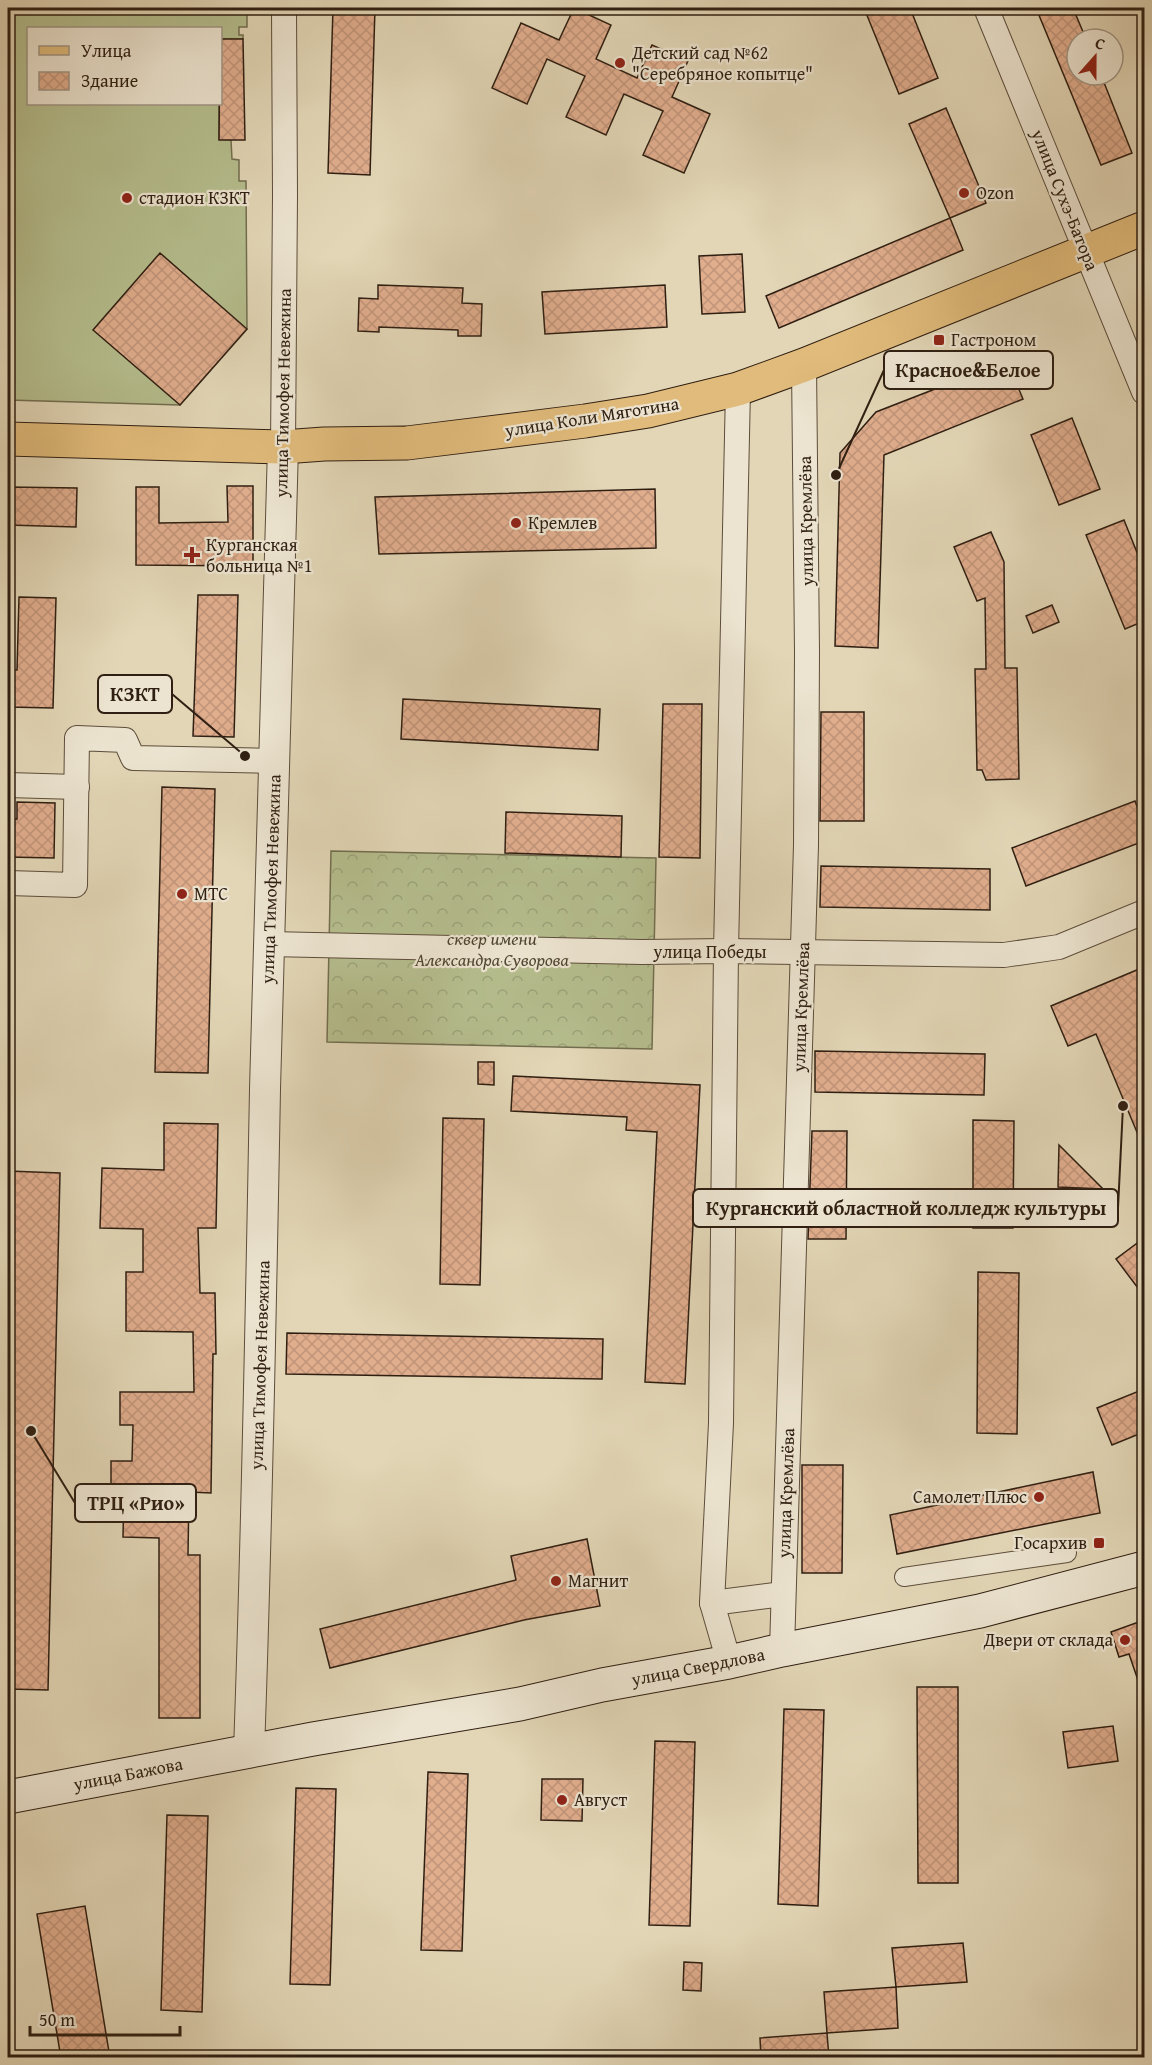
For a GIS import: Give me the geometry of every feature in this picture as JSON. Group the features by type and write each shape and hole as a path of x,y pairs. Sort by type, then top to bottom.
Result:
{"main road":[{"name":"улица Коли Мяготина","path":"8,439 283,447 407,443 648,411 738,389 804,365 1144,228"},
{"name":"улица Свердлова","path":"249,1750 520,1704 602,1685 729,1662 980,1611 1144,1568"},
{"name":"улица Бажова","path":"8,1797 249,1750"}],"street":[{"name":"улица Тимофея Невежина","path":"249,1750 283,447 284,8"},
{"name":"улица Сухэ-Батора","path":"986,8 1144,392"},
{"name":"улица Кремлёва","path":"782,1650 806,845 807,652 804,365"},
{"path":"729,1662 712,1603 721,1423 726,951 738,389"},
{"path":"8,883 75,885 77,738 125,741 133,758 274,761"},
{"path":"8,785 77,787"},
{"name":"улица Победы","path":"269,944 631,952 1004,955 1059,947 1144,912"},
{"path":"904,1577 1067,1553"},
{"path":"712,1603 783,1594"}],"green space":[{"name":"стадион КЗКТ","path":"247,8 247,27 239,27 239,35 243,35 243,39 222,39 222,27 27,27 27,105 219,105 219,139 231,140 232,159 239,160 239,181 246,181 247,329 180,405 8,400 8,10"},
{"name":"сквер имени Александра Суворова","path":"331,851 656,858 652,1049 327,1042"}],"building":[{"path":"333,8 375,8 370,175 328,173"},
{"path":"574,8 611,25 596,59 637,78 652,45 688,61 672,97 710,114 684,173 643,155 663,111 624,94 606,135 566,117 585,76 547,59 527,104 492,88 521,23 559,40"},
{"path":"864,8 910,8 938,78 899,94"},
{"path":"1036,8 1073,8 1081,27 1065,27 1065,78"},
{"path":"222,39 243,39 245,140 219,140 219,105 222,105"},
{"path":"1069,87 1106,87 1132,153 1101,165"},
{"path":"946,108 986,203 950,218 909,124"},
{"path":"950,218 963,250 779,328 766,296"},
{"path":"160,253 247,329 180,405 93,330"},
{"path":"742,254 745,312 702,314 699,256"},
{"path":"378,285 463,288 462,303 482,304 481,336 458,336 458,330 379,327 379,332 358,331 359,298 378,299"},
{"path":"665,285 667,327 545,334 542,292"},
{"path":"1007,361 1023,399 884,455 878,648 835,646 840,453 876,412"},
{"path":"1072,418 1100,489 1059,505 1031,435"},
{"path":"227,486 253,486 253,566 136,565 136,487 159,487 159,523 228,522"},
{"path":"8,487 77,488 76,527 8,525"},
{"name":"Кремлев","path":"655,489 656,548 379,554 375,497"},
{"path":"1124,520 1144,570 1144,621 1125,629 1086,535"},
{"path":"991,532 1004,562 1005,668 1017,668 1019,779 986,780 982,770 977,770 975,669 986,669 985,598 977,601 954,547"},
{"path":"198,595 238,595 234,737 193,736"},
{"path":"19,597 56,598 53,708 8,707 8,670 17,670"},
{"path":"1052,605 1059,622 1033,633 1026,616"},
{"path":"403,699 600,709 598,750 401,739"},
{"path":"663,704 702,704 700,858 659,857"},
{"path":"821,712 864,712 864,821 820,821"},
{"path":"162,787 215,789 208,1073 155,1072"},
{"path":"1135,801 1144,825 1144,841 1026,886 1012,848"},
{"path":"17,802 55,803 54,858 8,857 8,819 17,819"},
{"path":"506,812 622,816 621,857 505,853"},
{"path":"821,866 990,869 990,910 820,907"},
{"path":"1144,967 1144,1149 1096,1034 1068,1046 1051,1006"},
{"path":"815,1051 985,1054 984,1095 815,1092"},
{"path":"478,1062 494,1062 494,1085 478,1084"},
{"path":"513,1076 700,1085 685,1384 645,1382 657,1132 626,1130 627,1117 511,1111"},
{"path":"443,1118 484,1119 480,1285 440,1284"},
{"path":"973,1120 1014,1121 1013,1228 973,1228"},
{"path":"164,1123 218,1124 216,1228 198,1228 200,1293 215,1293 216,1354 213,1354 211,1493 189,1492 188,1555 200,1555 200,1718 159,1718 159,1538 123,1537 124,1490 111,1490 111,1461 132,1461 133,1425 120,1425 120,1392 194,1392 193,1332 126,1331 126,1272 143,1272 143,1229 100,1228 102,1168 164,1170"},
{"path":"812,1131 847,1131 846,1239 808,1239"},
{"path":"1059,1145 1103,1189 1058,1187"},
{"path":"8,1171 60,1173 48,1690 8,1689"},
{"path":"1144,1238 1144,1296 1116,1259"},
{"path":"978,1272 1019,1273 1017,1434 977,1433"},
{"path":"287,1333 603,1339 602,1379 286,1374"},
{"path":"1144,1389 1144,1432 1112,1445 1097,1408"},
{"path":"802,1465 843,1465 842,1573 802,1573"},
{"path":"1093,1472 1100,1513 897,1554 890,1515"},
{"path":"587,1539 600,1606 524,1620 330,1668 320,1629 516,1580 511,1556"},
{"path":"1144,1620 1144,1692 1142,1692 1129,1654 1119,1657 1111,1632"},
{"path":"917,1687 958,1687 958,1883 918,1883"},
{"path":"784,1709 824,1710 818,1906 778,1904"},
{"path":"1113,1726 1118,1761 1068,1768 1063,1732"},
{"path":"655,1741 695,1742 690,1926 649,1925"},
{"path":"428,1772 468,1774 462,1951 421,1950"},
{"name":"Август","path":"542,1779 583,1779 582,1821 541,1820"},
{"path":"296,1788 336,1789 330,1985 290,1984"},
{"path":"167,1815 208,1816 202,2012 161,2010"},
{"path":"85,1906 110,2058 61,2058 37,1914"},
{"path":"963,1943 967,1982 896,1987 892,1948"},
{"path":"684,1962 702,1963 701,1991 683,1990"},
{"path":"896,1987 898,2028 827,2033 824,1992"},
{"path":"827,2033 829,2058 761,2058 760,2038"}],"place":[{"name":"Детский сад №62 \"Серебряное копытце\"","path":"620,63"},
{"name":"Ozon","path":"964,193"},
{"name":"стадион КЗКТ","path":"127,198"},
{"name":"Гастроном","path":"939,340"},
{"name":"Красное&Белое","path":"836,475"},
{"name":"Кремлев","path":"516,523"},
{"name":"Курганская больница №1","path":"192,555"},
{"name":"КЗКТ","path":"245,756"},
{"name":"МТС","path":"182,894"},
{"name":"Курганский областной колледж культуры","path":"1123,1106"},
{"name":"ТРЦ «Рио»","path":"31,1431"},
{"name":"Самолет Плюс","path":"1039,1497"},
{"name":"Госархив","path":"1099,1543"},
{"name":"Магнит","path":"556,1581"},
{"name":"Двери от склада","path":"1125,1640"},
{"name":"Август","path":"562,1800"}]}
